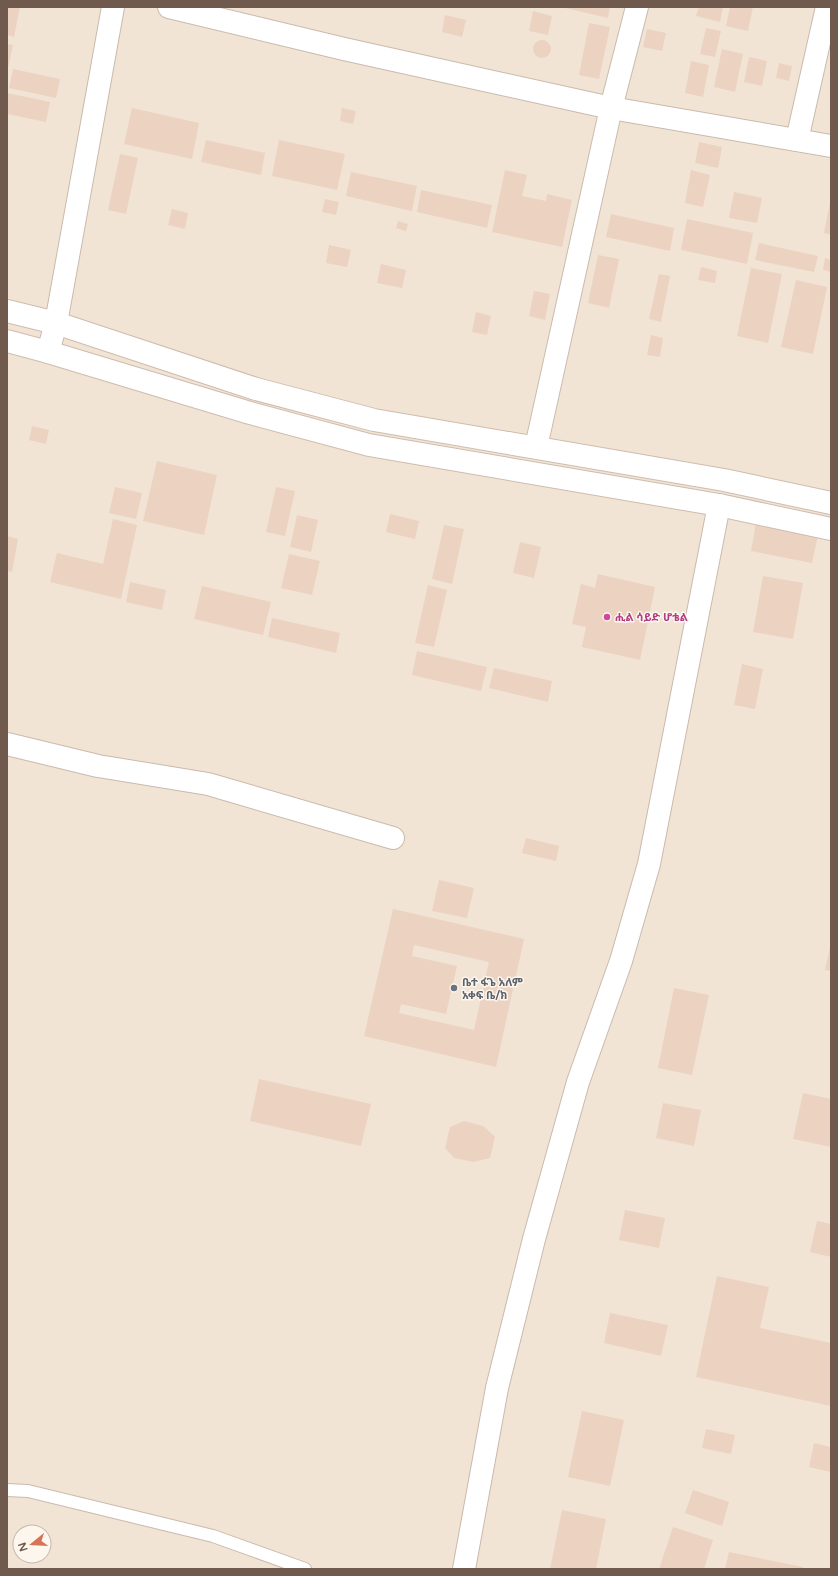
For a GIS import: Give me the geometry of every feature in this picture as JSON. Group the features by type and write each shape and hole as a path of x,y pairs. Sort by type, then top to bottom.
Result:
{"street":[{"path":"48,352 56,323 113,7"},
{"path":"169,7 344,50 611,108 831,146"},
{"path":"536,447 611,108 637,7"},
{"path":"797,140 827,7"},
{"path":"7,311 56,323 256,389 366,418 724,480 831,503"},
{"path":"7,341 250,413 369,445 719,505 831,529"},
{"path":"464,1569 497,1388 534,1239 578,1082 621,961 650,864 719,505"},
{"path":"7,744 98,766 208,784 393,838"}],"lane":[{"path":"7,1490 35,1493 213,1536 305,1569"}],"shaded area":[{"path":"7,7 831,7 831,1569 7,1569"}],"building":[{"path":"7,7 20,7 14,37 7,35"},
{"path":"561,7 610,7 608,18"},
{"path":"699,7 723,7 720,22 696,16"},
{"path":"730,7 753,7 748,31 726,26"},
{"path":"533,11 552,16 548,35 529,31"},
{"path":"445,15 466,20 462,37 442,32"},
{"path":"589,23 610,27 599,79 579,75"},
{"path":"706,28 721,31 715,57 700,54"},
{"path":"647,29 666,33 662,51 643,47"},
{"path":"542,40 548,43 551,49 548,55 542,58 536,55 533,49 536,43"},
{"path":"7,44 13,45 8,68 7,68"},
{"path":"722,49 743,54 735,92 714,87"},
{"path":"749,57 767,61 762,86 744,82"},
{"path":"691,61 709,65 703,97 685,93"},
{"path":"779,63 792,66 789,81 776,78"},
{"path":"13,69 60,79 56,98 9,88"},
{"path":"7,93 50,102 46,122 7,114"},
{"path":"132,108 199,123 192,159 124,144"},
{"path":"342,108 356,111 353,124 340,121"},
{"path":"206,140 265,153 261,175 201,162"},
{"path":"279,140 345,154 337,190 272,176"},
{"path":"699,142 722,147 718,168 695,163"},
{"path":"120,154 138,158 126,214 108,210"},
{"path":"505,170 527,175 522,196 546,201 547,194 572,200 562,247 492,232"},
{"path":"691,170 710,175 703,207 685,203"},
{"path":"351,172 417,186 412,211 346,196"},
{"path":"421,190 492,205 487,228 417,212"},
{"path":"734,192 762,198 757,223 729,218"},
{"path":"325,199 339,202 336,215 322,212"},
{"path":"831,202 831,235 824,233"},
{"path":"172,209 188,213 185,229 168,225"},
{"path":"611,214 674,228 670,251 606,237"},
{"path":"687,219 753,233 747,264 681,250"},
{"path":"398,221 408,224 406,231 396,228"},
{"path":"759,243 818,256 814,272 755,260"},
{"path":"329,245 351,250 347,267 326,263"},
{"path":"598,255 619,259 609,308 588,303"},
{"path":"825,258 831,260 831,272 823,270"},
{"path":"381,264 406,270 402,288 377,283"},
{"path":"701,267 717,271 715,283 698,280"},
{"path":"751,268 782,274 768,343 737,336"},
{"path":"659,274 670,276 661,322 649,319"},
{"path":"796,280 827,287 813,354 781,347"},
{"path":"534,291 550,294 545,320 529,316"},
{"path":"476,312 491,316 487,335 472,332"},
{"path":"651,335 663,338 660,357 647,355"},
{"path":"32,426 49,430 46,444 29,440"},
{"path":"157,461 217,475 204,535 143,521"},
{"path":"115,487 142,493 136,519 109,513"},
{"path":"276,487 295,491 285,536 266,532"},
{"path":"390,514 419,521 415,539 386,532"},
{"path":"297,515 318,520 311,552 290,547"},
{"path":"113,519 137,525 121,599 50,582 57,553 103,564"},
{"path":"756,523 818,535 812,563 751,551"},
{"path":"444,525 464,529 452,584 432,579"},
{"path":"7,536 18,539 12,572 7,571"},
{"path":"520,542 541,547 534,578 513,573"},
{"path":"289,554 320,561 312,595 281,588"},
{"path":"598,574 655,587 640,660 582,647 586,627 572,624 581,584 595,588"},
{"path":"763,576 803,583 793,639 753,632"},
{"path":"130,582 166,590 162,610 126,602"},
{"path":"428,585 447,590 434,647 415,643"},
{"path":"202,586 271,602 263,635 194,619"},
{"path":"272,618 340,633 336,653 268,637"},
{"path":"417,651 487,667 481,691 412,675"},
{"path":"742,664 763,669 755,709 734,705"},
{"path":"494,668 552,681 548,702 489,688"},
{"path":"526,838 559,846 556,861 522,853"},
{"path":"439,880 474,888 467,918 432,911"},
{"path":"393,909 524,939 496,1067 364,1036","holes":["414,945 489,962 474,1030 399,1013 401,1004 446,1014 457,966 412,956"]},
{"path":"831,947 831,971 825,970"},
{"path":"674,988 709,995 692,1075 658,1068"},
{"path":"259,1079 371,1104 361,1146 250,1121"},
{"path":"803,1093 831,1099 831,1147 793,1139"},
{"path":"663,1103 701,1110 694,1146 656,1138"},
{"path":"464,1121 483,1126 495,1137 490,1158 473,1162 454,1158 445,1148 450,1127"},
{"path":"625,1210 665,1218 659,1248 619,1240"},
{"path":"817,1221 831,1224 831,1257 810,1252"},
{"path":"717,1276 769,1287 760,1328 831,1343 831,1406 696,1377"},
{"path":"610,1313 668,1325 661,1356 604,1343"},
{"path":"582,1411 624,1420 610,1486 568,1477"},
{"path":"706,1429 735,1435 731,1454 702,1448"},
{"path":"814,1443 831,1447 831,1472 809,1467"},
{"path":"693,1490 729,1502 722,1526 685,1513"},
{"path":"562,1510 606,1519 596,1569 550,1569"},
{"path":"673,1527 713,1540 704,1569 659,1569"},
{"path":"729,1552 803,1567 803,1569 725,1569"}],"place":[{"name":"ሒል ሳይድ ሆቴል","path":"607,617"},
{"name":"ቤተ ፋጌ አለም አቀፍ ቤ/ክ","path":"454,988"}]}
